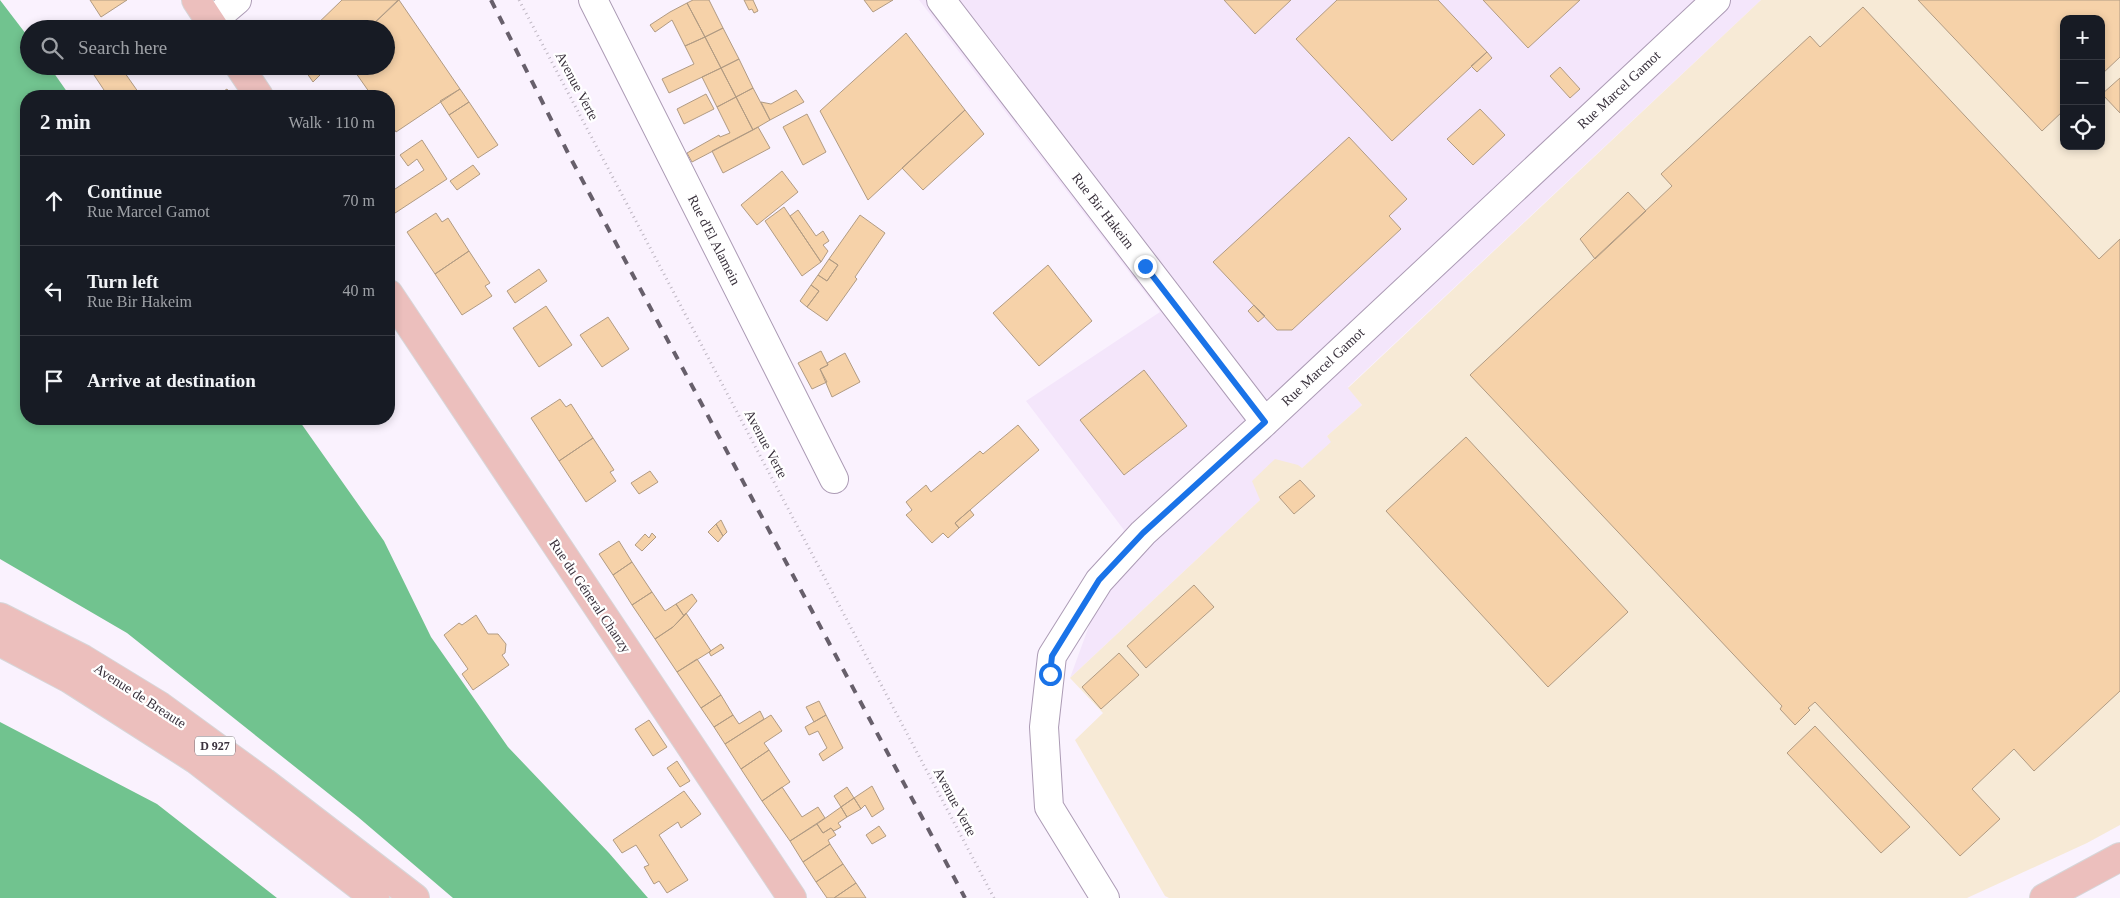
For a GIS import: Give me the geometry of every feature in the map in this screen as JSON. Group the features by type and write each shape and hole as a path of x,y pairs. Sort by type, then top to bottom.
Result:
{"main road":[{"path":"245,75 255,90"},
{"name":"Rue du Géneral Chanzy","path":"395,303 792,898"},
{"name":"Avenue de Breaute","path":"0,617 83,659 160,706 264,782 415,898"},
{"name":"Avenue de Breaute","path":"0,642 70,679 195,759 375,898"},
{"path":"2044,898 2120,857"}],"street":[{"path":"208,17 237,0"},
{"name":"Rue d'El Alamein","path":"593,0 834,479"},
{"name":"Rue Bir Hakeim","path":"941,0 1265,422"},
{"name":"Rue Marcel Gamot","path":"1105,898 1049,807 1044,727 1052,656 1099,580 1143,533 1265,422 1716,0"}],"path":[{"name":"Avenue Verte","path":"519,0 994,898"}],"shaded area":[{"path":"919,0 1761,0 1348,387 1362,405 1327,436 1332,442 1260,500 1070,678 1124,530 1026,401 1160,312"},
{"path":"1761,0 2120,0 2120,825 2087,843 1967,898 1169,898 1165,896 1075,740 1103,713 1070,678 1260,500 1252,481 1275,459 1298,465 1302,468 1331,442 1327,436 1362,405 1348,388"}],"green space":[{"path":"0,0 20,26 20,75 55,75 66,90 20,90 20,425 302,425 384,541 431,637 508,747 609,853 648,898 453,898 358,817 127,633 0,559"},
{"path":"0,722 157,804 277,898 0,898"}],"building":[{"path":"90,0 127,0 101,17"},
{"path":"342,0 398,0 377,20 321,20"},
{"path":"399,0 460,89 396,132 395,90 368,90 357,75 395,75 395,20 378,20"},
{"path":"693,0 709,0 723,28 705,37 687,3"},
{"path":"744,0 753,0 758,11 754,13 752,9 749,10"},
{"path":"864,0 893,0 873,12"},
{"path":"1224,0 1291,0 1255,34"},
{"path":"1337,0 1438,0 1487,52 1392,141 1296,39"},
{"path":"1483,0 1580,0 1528,48"},
{"path":"1918,0 2120,0 2120,57 2105,71 2105,15 2060,15 2060,114 2042,131"},
{"path":"687,3 705,37 685,46 672,20 655,32 650,25"},
{"path":"1863,7 2099,259 2120,239 2120,691 2034,771 2014,749 1972,789 2000,819 1960,856 1815,702 1795,725 1780,709 1782,706 1470,375 1672,186 1661,174 1810,36 1820,47"},
{"path":"723,28 739,59 721,68 705,37"},
{"path":"906,33 965,110 868,200 820,111"},
{"path":"705,37 721,68 669,93 662,79 694,64 685,46"},
{"path":"1487,52 1492,58 1477,72 1471,66"},
{"path":"739,59 753,88 736,97 721,68"},
{"path":"1560,67 1580,89 1570,98 1550,76"},
{"path":"721,68 736,97 717,107 702,77"},
{"path":"94,75 126,75 137,90 104,90"},
{"path":"308,75 320,75 313,82"},
{"path":"2120,78 2120,113 2105,97 2105,91"},
{"path":"753,88 770,120 753,130 736,97"},
{"path":"460,89 469,102 449,115 440,101"},
{"path":"796,90 804,102 770,120 761,102 771,104"},
{"path":"706,94 714,109 684,124 677,109"},
{"path":"736,97 753,130 692,162 687,153 719,135 720,137 730,133 717,107"},
{"path":"469,102 498,145 478,158 449,115"},
{"path":"1480,109 1505,135 1473,165 1447,139"},
{"path":"965,110 984,134 923,190 902,168"},
{"path":"807,114 826,152 803,165 783,127"},
{"path":"758,127 770,148 723,173 712,151"},
{"path":"1349,137 1407,199 1389,216 1401,229 1292,330 1277,330 1213,262"},
{"path":"422,140 447,179 395,213 395,189 424,170 417,159 408,166 400,155"},
{"path":"473,165 480,174 457,190 450,181"},
{"path":"782,171 798,192 757,225 741,205"},
{"path":"1628,192 1646,211 1595,259 1580,239"},
{"path":"784,207 821,262 802,276 765,221"},
{"path":"798,210 816,236 823,231 829,241 823,245 828,251 821,262 790,216"},
{"path":"436,213 442,222 448,218 469,251 435,274 407,232"},
{"path":"860,215 885,233 855,277 857,279 827,321 807,307 819,291 811,285 818,275 827,281 838,265 829,259"},
{"path":"469,251 490,283 485,286 492,296 462,315 435,274"},
{"path":"829,259 838,265 827,281 818,275"},
{"path":"1048,265 1092,321 1039,366 993,313"},
{"path":"539,269 547,281 515,303 507,291"},
{"path":"811,285 819,291 807,307 800,301"},
{"path":"1254,305 1265,316 1258,322 1248,311"},
{"path":"546,306 572,345 539,367 513,328"},
{"path":"608,317 629,349 602,367 580,335"},
{"path":"821,351 828,365 820,369 827,382 812,389 798,363"},
{"path":"845,353 860,382 832,397 820,369"},
{"path":"1144,370 1187,426 1124,475 1080,420"},
{"path":"560,399 566,407 571,404 593,438 559,461 531,418"},
{"path":"1018,425 1039,450 955,523 959,528 948,538 943,533 932,543 906,515 912,510 906,502 926,485 931,492 980,451 983,454"},
{"path":"1466,437 1628,612 1548,687 1386,511"},
{"path":"593,438 614,470 610,472 616,481 586,502 559,461"},
{"path":"650,471 658,482 639,494 631,483"},
{"path":"1300,480 1315,496 1294,514 1279,497"},
{"path":"970,510 974,515 959,528 955,523"},
{"path":"721,520 727,532 723,536 716,524"},
{"path":"716,524 723,536 718,542 708,532"},
{"path":"652,533 656,537 642,551 635,545 645,534 649,538"},
{"path":"619,541 632,562 613,575 599,554"},
{"path":"632,562 652,592 632,605 613,575"},
{"path":"1194,585 1214,607 1146,668 1127,646"},
{"path":"652,592 665,611 676,604 684,616 673,627 655,639 632,605"},
{"path":"692,594 697,601 684,616 676,604"},
{"path":"686,613 711,651 677,672 655,639 673,627"},
{"path":"476,615 488,634 498,634 506,644 505,653 502,655 509,665 473,690 462,674 468,669 444,635 459,623 462,625"},
{"path":"721,644 724,648 711,656 709,652"},
{"path":"1119,653 1139,675 1101,709 1082,687"},
{"path":"697,659 721,695 701,708 677,672"},
{"path":"721,695 733,715 714,727 701,708"},
{"path":"819,701 826,715 814,722 806,707"},
{"path":"760,711 764,719 725,744 714,727 733,715 739,724"},
{"path":"771,715 782,731 764,743 769,750 741,769 725,744"},
{"path":"826,715 843,748 823,761 819,754 827,748 818,731 809,735 805,727"},
{"path":"649,720 667,747 653,756 635,729"},
{"path":"1815,726 1910,827 1881,853 1787,753"},
{"path":"769,750 790,782 762,801 741,769"},
{"path":"677,761 690,781 680,787 667,768"},
{"path":"872,786 884,809 872,817 865,805 861,809 854,798"},
{"path":"782,787 802,817 818,807 825,818 790,841 762,801"},
{"path":"847,787 854,798 841,807 834,796"},
{"path":"684,791 701,814 681,828 678,822 659,835 688,880 667,893 659,881 654,884 644,867 649,865 636,845 622,853 613,840"},
{"path":"854,798 861,809 847,817 841,807"},
{"path":"841,807 847,817 838,823 841,827 834,831 831,828 823,833 817,824"},
{"path":"817,824 823,833 831,828 836,835 828,840 830,844 803,862 790,841"},
{"path":"879,826 886,836 872,844 866,835"},
{"path":"830,844 843,864 816,882 803,862"},
{"path":"843,864 856,883 834,898 827,898 816,882"},
{"path":"856,883 866,898 834,898"}],"railway":[{"path":"491,0 570,157 965,898"}],"route":[{"path":"1050,674 1052,656 1099,580 1143,533 1265,422 1145,266"}]}
